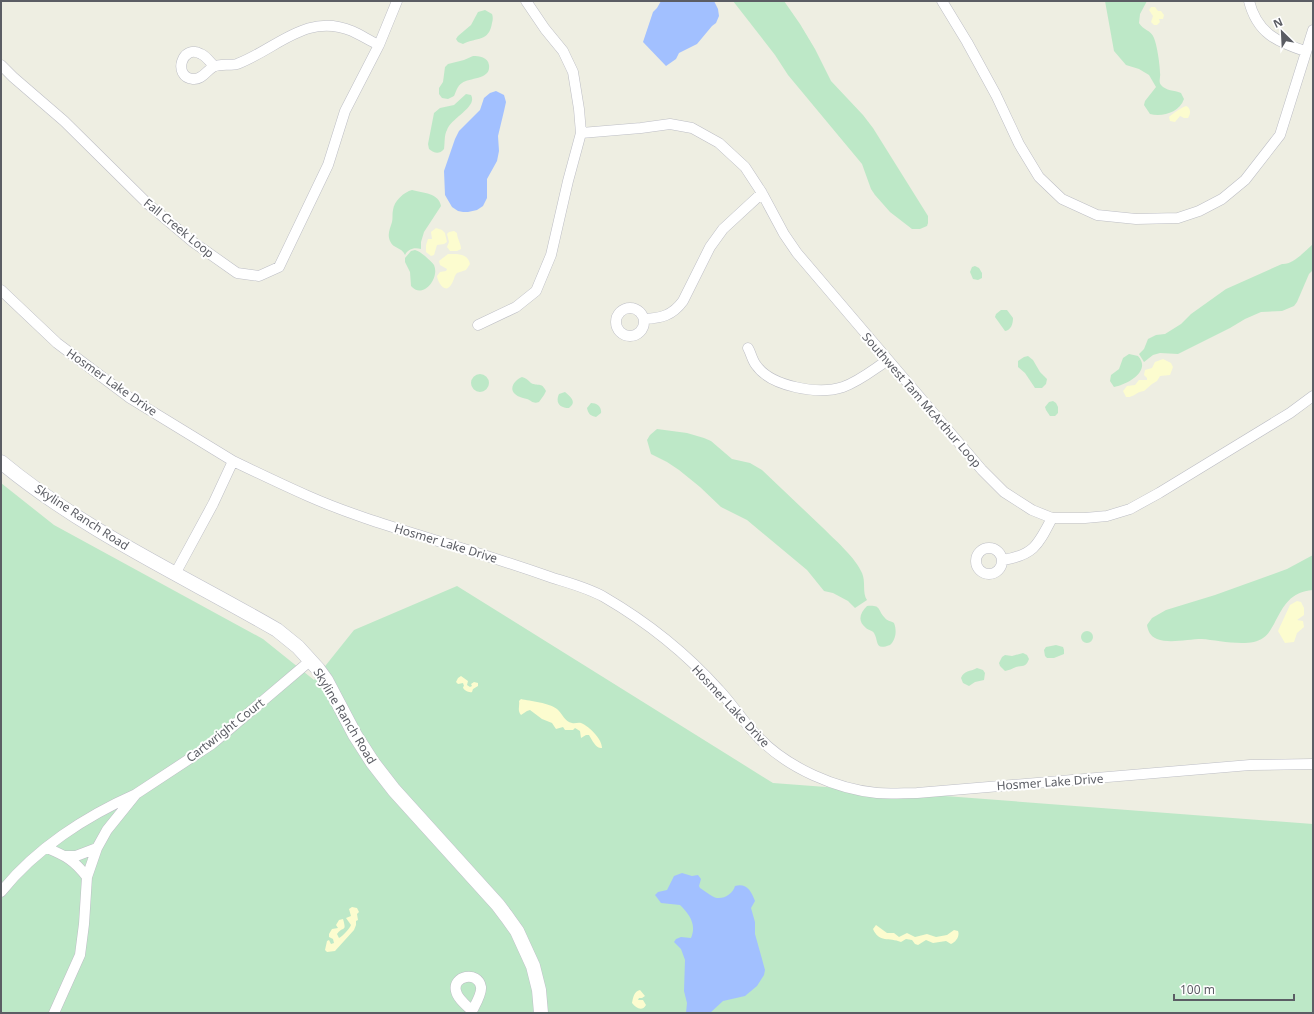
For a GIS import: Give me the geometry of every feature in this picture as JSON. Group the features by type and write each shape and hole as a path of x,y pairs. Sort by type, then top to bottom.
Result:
{"street":[{"name":"Fall Creek Loop","path":"1,65 64,121 148,204 192,242 237,273 259,276 279,267 328,165 345,111 379,46 397,1"},
{"path":"478,325 516,307 536,291 551,255 581,133 573,72 563,51 544,29 526,1"},
{"path":"942,1 967,42 996,95 1019,144 1039,177 1062,199 1097,215 1136,219 1178,218 1199,211 1222,199 1245,180 1280,134 1305,51 1313,30"},
{"path":"1249,1 1257,21 1270,35 1285,45 1305,51"},
{"path":"214,66 236,64 309,27 326,25 352,31 379,46"},
{"name":"Southwest Tam McArthur Loop","path":"581,133 670,124 692,128 719,143 745,167 762,193 784,234 797,254 982,470 1004,492 1032,510 1052,518 1107,516 1130,509 1159,494 1219,457 1290,413 1313,396"},
{"path":"644,320 668,315 677,309 710,247 723,229 762,193"},
{"name":"Hosmer Lake Drive","path":"1,290 57,343 130,398 234,461 308,497 372,521 503,561 601,596 638,618 666,640 719,690 760,739 772,750 788,762 804,771 837,784 856,790 878,793 917,793 1250,765 1313,764"},
{"path":"748,348 756,365 763,372 790,386 805,390 824,390 843,387 864,376 888,360"},
{"path":"175,574 213,504 234,461"},
{"name":"Skyline Ranch Road","path":"1,462 68,511 175,574 277,630 311,660 326,680 355,735 373,763 394,790 498,905 517,931 533,966 541,1013"},
{"path":"1003,560 1016,558 1029,552 1041,538 1052,518"},
{"name":"Cartwright Court","path":"1,892 11,879 63,834 111,805 136,794 212,744 311,660"},
{"name":"Cartwright Court","path":"54,1013 80,955 84,924 87,877 97,848 107,830 136,794"},
{"path":"47,848 65,856 78,865 87,877"},
{"path":"65,856 76,856 97,848"}],"shaded area":[{"path":"733,1 784,1 815,49 831,81 863,115 873,128 928,216 927,226 920,229 912,229 890,212 875,195 871,189 862,164 788,75 775,55"},
{"path":"1105,1 1147,1 1140,14 1139,23 1153,35 1159,60 1161,85 1181,93 1184,99 1182,104 1174,111 1160,115 1150,114 1144,105 1145,101 1156,87 1149,75 1139,69 1126,65 1114,51"},
{"path":"485,10 492,14 493,17 488,33 482,38 463,44 458,42 456,39 458,36 471,25 478,12"},
{"path":"473,56 487,60 489,70 487,73 483,76 460,84 454,96 448,99 442,98 439,94 439,88 443,82 445,67 448,64"},
{"path":"466,94 471,95 471,104 449,126 445,134 444,149 438,153 433,152 429,149 428,144 434,113 440,108 454,105"},
{"path":"412,190 434,196 440,202 441,206 424,232 421,242 421,249 412,249 405,255 404,252 391,244 389,234 395,203 403,195"},
{"path":"1313,244 1313,270 1309,274 1294,306 1282,311 1261,312 1178,354 1160,353 1153,355 1144,362 1139,354 1144,349 1148,339 1156,335 1165,334 1181,324 1191,314 1226,289 1282,264 1295,260"},
{"path":"415,250 421,253 434,265 435,270 433,281 425,289 420,290 416,290 411,286 410,272 405,262 405,258 411,251"},
{"path":"975,266 979,268 982,273 982,278 978,280 973,279 970,272 972,267"},
{"path":"1001,310 1007,310 1013,318 1011,326 1005,331 995,317"},
{"path":"1129,354 1138,356 1142,362 1140,372 1131,380 1114,387 1110,381 1111,375 1119,369 1123,358"},
{"path":"1028,356 1033,360 1040,372 1047,379 1046,384 1042,388 1035,388 1025,373 1018,367 1018,361"},
{"path":"480,374 486,377 489,383 486,389 480,392 474,389 471,383 474,377"},
{"path":"522,377 533,384 543,386 546,391 539,402 537,403 519,397 513,392 512,389 514,384"},
{"path":"565,392 573,402 569,408 561,406 558,402 559,394"},
{"path":"1053,401 1058,407 1058,413 1055,416 1050,416 1045,407 1049,402"},
{"path":"591,403 597,405 601,409 601,413 596,417 590,414 587,410"},
{"path":"657,429 687,433 704,438 711,441 732,459 750,463 762,470 855,561 863,576 867,600 855,608 848,601 833,593 824,591 807,570 747,520 721,507 679,470 651,454 647,440"},
{"path":"1,483 54,525 263,639 314,680 354,630 457,586 773,783 1313,824 1313,1013 1,1013"},
{"path":"1313,555 1313,590 1299,593 1293,597 1285,605 1268,634 1257,641 1242,643 1202,639 1167,641 1155,638 1149,631 1147,625 1152,618 1166,610 1215,595 1287,569"},
{"path":"867,606 877,607 886,619 894,623 895,635 894,640 890,645 885,647 879,646 874,633 861,623 861,614"},
{"path":"1087,631 1091,633 1093,637 1091,641 1087,643 1083,641 1081,637 1083,633"},
{"path":"1056,645 1063,647 1064,654 1054,658 1047,658 1044,650 1046,647"},
{"path":"1023,653 1027,655 1029,659 1024,666 1005,671 1000,666 999,663 1005,655 1012,656"},
{"path":"977,668 983,670 985,673 984,680 975,682 969,686 963,683 961,678 962,675"}],"sand":[{"path":"1151,7 1155,7 1164,15 1163,19 1159,19 1160,22 1157,25 1154,25 1151,22 1153,16 1149,10"},
{"path":"1186,106 1190,111 1188,118 1180,116 1175,122 1170,121 1169,117"},
{"path":"436,228 445,233 447,242 437,245 434,255 431,256 426,252 426,245 428,239 432,239 431,232"},
{"path":"454,231 457,233 461,249 457,251 450,251 447,247 449,242 447,234"},
{"path":"448,254 465,256 469,260 470,264 466,270 457,273 449,287 444,288 440,284 437,276 440,272 446,271 447,269 440,265 439,261"},
{"path":"1163,359 1171,363 1173,367 1170,375 1160,376 1157,381 1144,391 1131,397 1126,397 1123,391 1127,386 1135,385 1139,380 1147,380 1144,375 1145,370 1152,368 1155,362"},
{"path":"1297,601 1301,602 1304,608 1304,615 1297,620 1303,621 1304,627 1297,633 1294,642 1285,643 1278,631 1290,605"},
{"path":"461,676 468,681 467,685 470,687 474,682 478,683 478,686 473,689 472,692 466,691 463,688 463,683 458,684 456,682"},
{"path":"521,699 550,705 557,709 565,719 570,722 584,725 592,730 598,737 602,748 596,746 589,735 581,738 580,731 575,728 573,730 565,730 563,727 556,729 552,723 542,719 530,710 521,715 519,710 519,701"},
{"path":"352,907 357,908 359,912 357,914 358,920 356,921 354,930 335,951 327,952 325,950 327,941 329,940 331,944 334,943 333,939 329,937 329,934 332,929 338,928 336,925 339,920 343,919 345,926 337,934 339,938 351,925 346,918 351,916 349,909"},
{"path":"876,925 887,933 894,933 899,937 907,933 915,937 927,934 936,937 947,935 954,930 958,931 958,937 951,944 946,941 933,943 926,940 918,945 912,940 906,939 901,942 881,938 873,929"},
{"path":"640,990 645,996 639,998 638,1000 643,1000 646,1005 641,1009 637,1008 632,1003 635,993"}],"water":[{"path":"661,1 714,1 718,9 719,16 716,23 697,44 679,53 676,59 666,66 643,42 653,12"},
{"path":"496,91 504,95 506,102 498,136 499,151 497,161 487,179 487,198 483,206 477,210 468,212 458,211 452,207 445,195 444,171 459,131 480,110 484,98 490,93"},
{"path":"682,873 692,876 698,875 701,879 699,886 700,888 717,898 728,895 735,886 739,885 746,887 750,891 755,901 751,908 755,922 755,934 765,970 764,975 757,986 745,996 723,1001 710,1013 686,1013 687,1003 684,991 685,960 681,949 674,942 676,939 681,937 691,938 693,933 693,924 680,905 661,903 655,895 658,892 667,890 674,876"}]}
